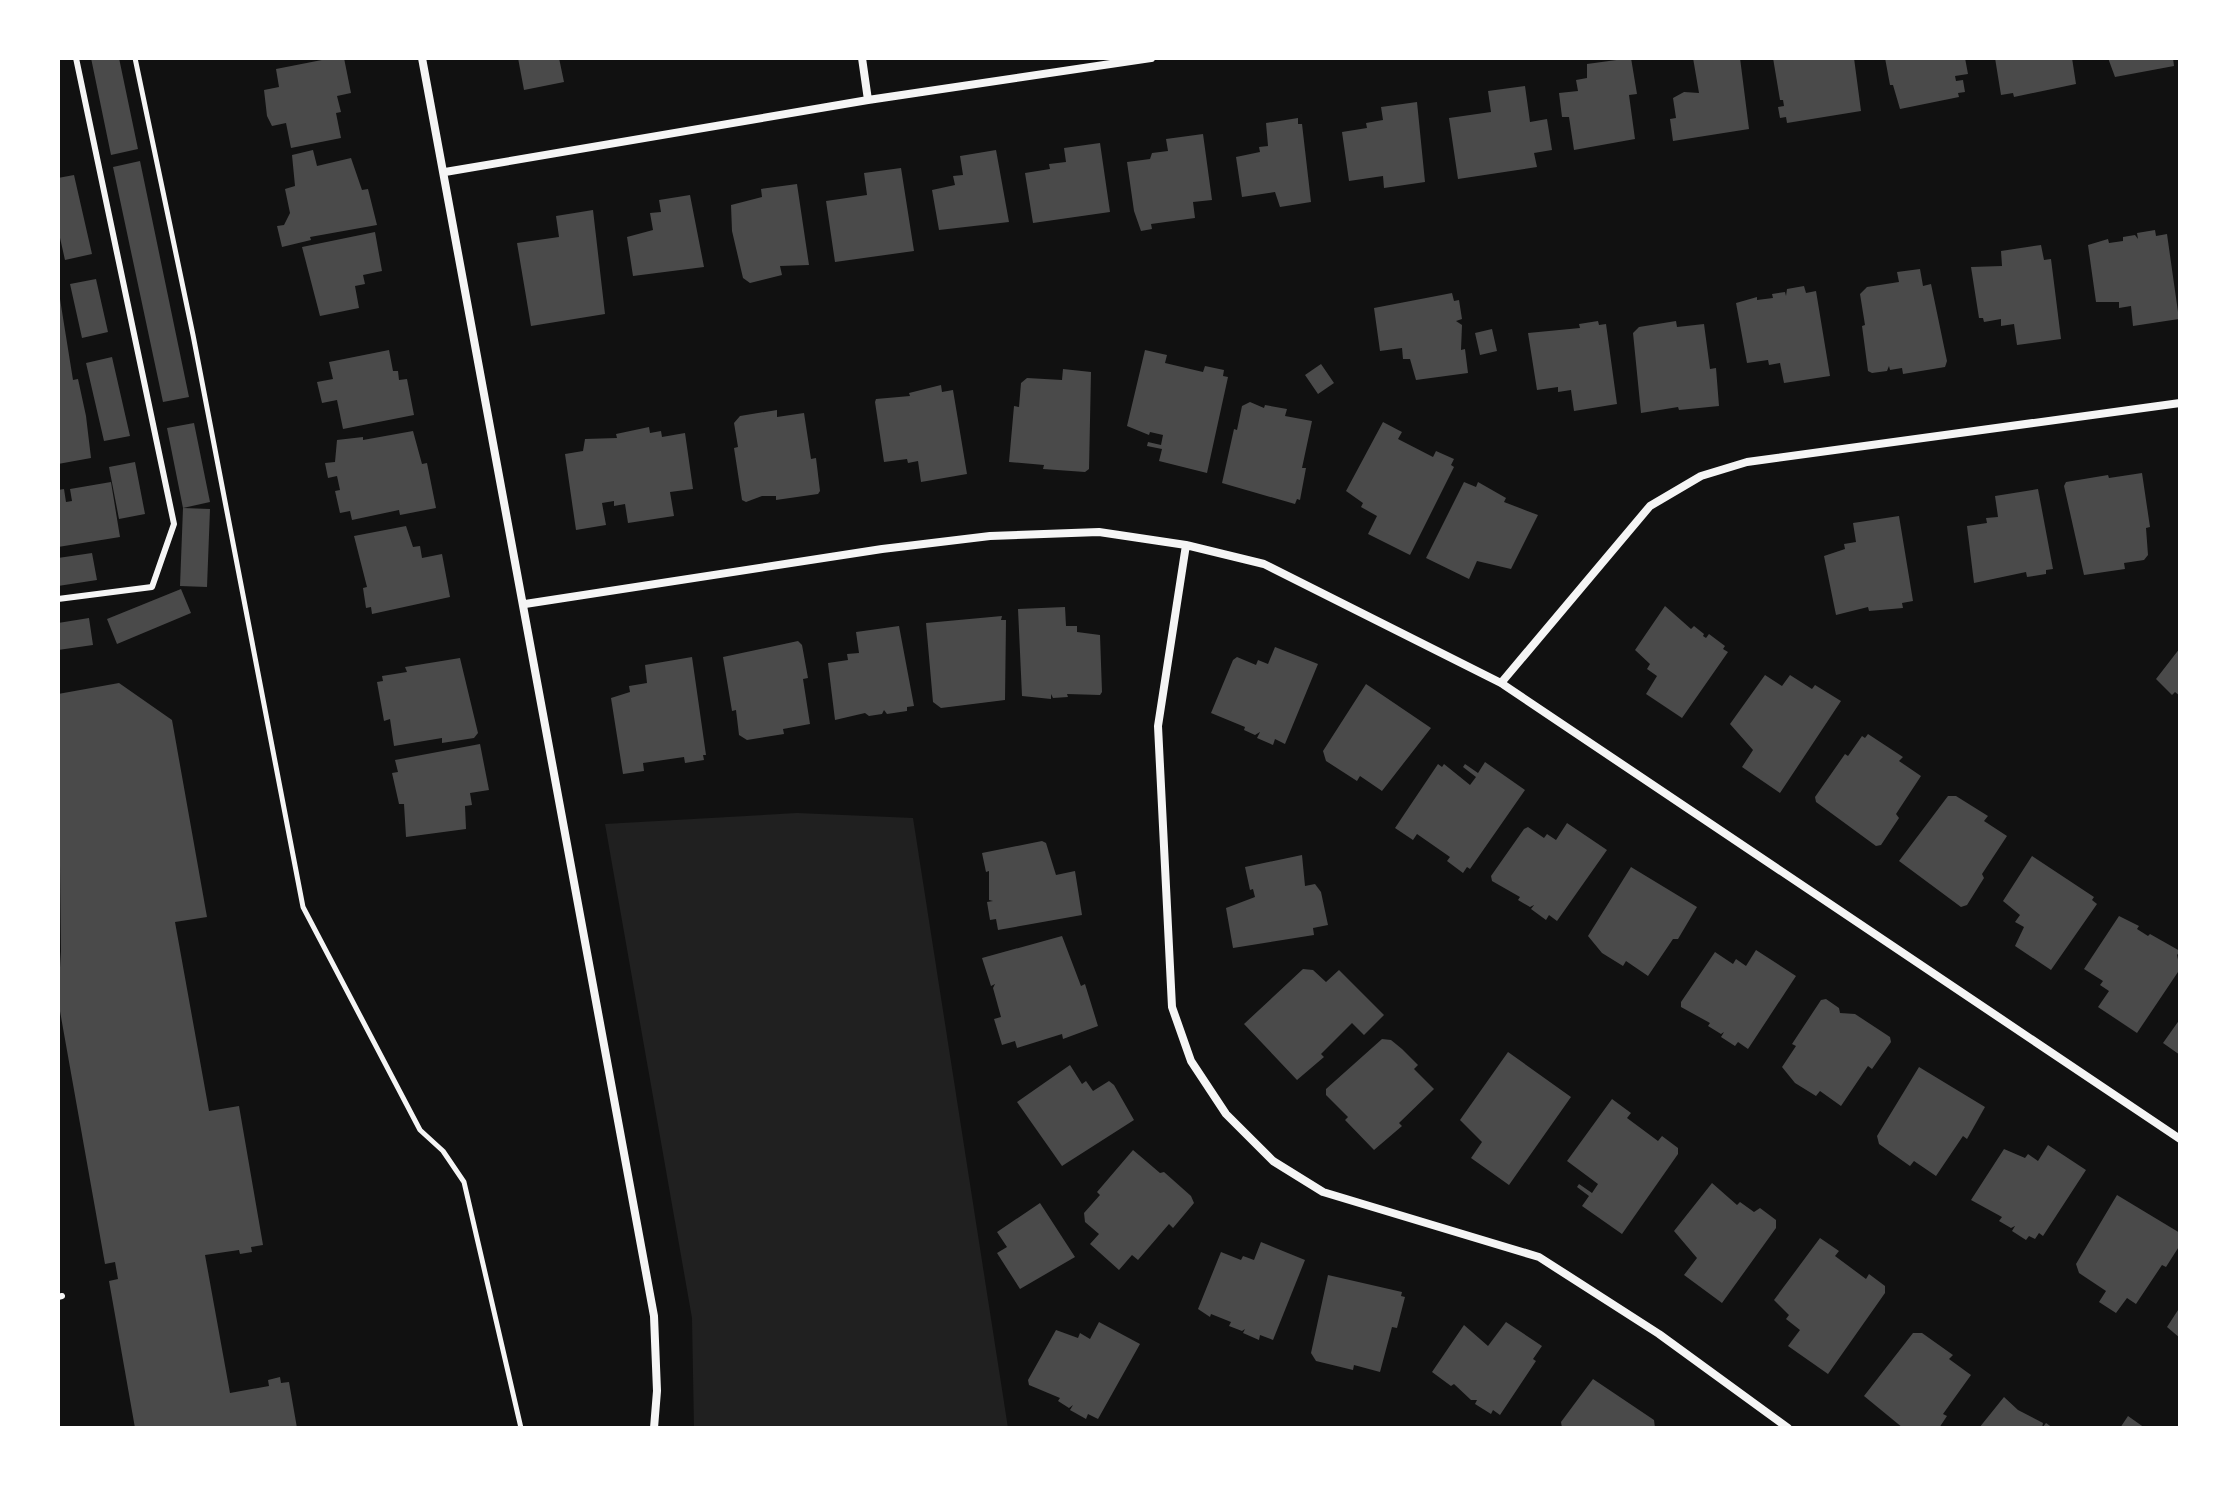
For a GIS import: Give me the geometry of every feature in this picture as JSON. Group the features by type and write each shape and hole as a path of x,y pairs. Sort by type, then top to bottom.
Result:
{"street":[{"path":"422,58 654,1316 657,1391 654,1428"},
{"path":"862,58 868,100"},
{"path":"445,172 868,100 1151,58"},
{"path":"1501,683 1650,506 1701,476 1747,462 2180,403"},
{"path":"525,604 882,549 990,536 1099,532 1186,545 1264,564 1501,683 2180,1139"},
{"path":"1186,545 1158,726 1172,1007 1191,1061 1226,1114 1273,1161 1323,1192 1539,1257 1659,1334 1788,1428"}],"lane":[{"path":"58,599 152,587 174,524 76,58"}],"path":[{"path":"135,58 193,335 303,907 420,1130 443,1151 464,1182 521,1428"}],"shaded area":[{"path":"797,813 913,818 1008,1428 694,1428 692,1318 605,824"}],"building":[{"path":"91,58 119,58 138,149 111,155"},
{"path":"344,58 351,93 337,96 341,112 336,113 341,138 291,148 286,123 272,126 267,116 264,90 279,87 276,69"},
{"path":"518,58 559,58 564,82 524,90"},
{"path":"1631,58 1637,94 1629,95 1635,139 1574,150 1569,117 1562,117 1559,93 1578,91 1576,80 1587,78 1587,64"},
{"path":"1693,58 1740,58 1749,129 1673,141 1670,119 1676,118 1673,98 1684,92 1699,93"},
{"path":"1773,58 1854,58 1861,111 1787,123 1786,117 1780,118 1778,107 1784,106 1783,100 1780,100"},
{"path":"1885,58 1965,58 1968,74 1955,76 1956,81 1963,80 1965,92 1958,93 1959,97 1900,109 1893,85 1890,85"},
{"path":"1995,58 2072,58 2076,84 2014,97 2013,93 2001,95"},
{"path":"2108,58 2173,58 2174,66 2115,77"},
{"path":"1525,86 1530,122 1547,119 1552,150 1534,153 1537,167 1458,179 1449,118 1491,112 1488,91"},
{"path":"1417,102 1425,182 1384,188 1383,176 1349,181 1342,132 1367,128 1366,123 1383,120 1381,107"},
{"path":"1298,118 1298,124 1302,124 1311,202 1280,207 1275,192 1242,197 1236,157 1260,152 1259,147 1268,146 1266,123"},
{"path":"1203,134 1212,200 1193,202 1195,218 1151,224 1152,229 1141,231 1134,211 1127,162 1150,159 1152,153 1168,151 1166,139"},
{"path":"1100,143 1110,212 1033,223 1025,173 1050,169 1049,164 1066,162 1064,148"},
{"path":"313,150 317,166 351,158 362,190 368,189 377,225 310,237 311,240 282,247 277,226 284,225 290,213 285,189 295,186 292,155"},
{"path":"996,150 1009,222 939,230 932,190 955,185 953,176 963,175 960,156"},
{"path":"140,161 189,397 163,402 113,167"},
{"path":"901,168 914,251 835,262 826,201 867,195 864,173"},
{"path":"74,175 92,254 65,260 58,229 58,178"},
{"path":"797,184 809,265 780,266 782,275 750,283 743,278 732,231 731,205 762,197 761,189"},
{"path":"690,195 704,267 633,276 627,237 653,230 650,213 661,212 659,200"},
{"path":"593,210 605,314 531,326 517,243 559,237 556,216"},
{"path":"2155,230 2156,236 2167,234 2179,319 2133,326 2131,306 2119,308 2119,302 2096,302 2088,245 2108,239 2109,243 2123,241 2123,237 2135,235 2138,239 2137,233"},
{"path":"375,232 382,271 363,275 365,284 355,286 359,308 320,316 302,247"},
{"path":"2041,245 2044,260 2051,259 2061,339 2017,345 2014,324 2001,326 2001,319 1984,322 1983,318 1979,318 1971,267 2002,266 2001,251"},
{"path":"1920,269 1923,286 1931,284 1947,361 1945,367 1903,374 1902,368 1890,370 1889,366 1887,371 1872,373 1868,371 1860,294 1867,287 1899,282 1897,272"},
{"path":"96,279 108,332 82,338 70,284"},
{"path":"1804,286 1806,293 1816,291 1830,376 1784,383 1780,363 1769,365 1768,360 1747,363 1736,303 1757,297 1757,300 1773,298 1772,294 1785,292 1786,296 1787,289"},
{"path":"1452,293 1454,301 1459,300 1462,319 1456,321 1462,325 1461,350 1465,349 1468,373 1416,380 1410,359 1403,359 1402,348 1380,351 1374,308"},
{"path":"60,299 73,380 78,379 86,416 91,458 58,464"},
{"path":"1598,321 1599,325 1606,324 1617,404 1574,411 1571,390 1558,392 1558,387 1537,390 1528,333 1580,328 1579,324"},
{"path":"1676,321 1677,327 1704,324 1710,369 1716,368 1719,406 1679,410 1678,407 1641,413 1633,333 1639,327"},
{"path":"1492,329 1497,351 1480,355 1475,333"},
{"path":"389,350 393,371 398,371 399,380 407,379 414,415 343,429 337,400 322,403 317,382 333,379 329,362"},
{"path":"1145,350 1167,355 1165,363 1203,372 1205,366 1224,370 1223,376 1228,377 1207,473 1159,461 1162,449 1147,446 1148,442 1161,445 1163,435 1150,432 1149,435 1127,426"},
{"path":"112,357 130,436 104,441 86,363"},
{"path":"1321,364 1334,383 1318,394 1305,375"},
{"path":"1063,369 1091,372 1089,469 1085,472 1043,469 1044,465 1009,462 1014,406 1019,407 1021,383 1027,378 1062,380"},
{"path":"941,385 942,392 953,390 967,474 921,482 918,461 884,462 875,402 876,399 910,396 909,393"},
{"path":"1250,402 1264,408 1265,405 1287,409 1285,416 1312,421 1302,468 1306,468 1300,500 1297,499 1295,504 1222,483 1234,429 1237,430 1242,406"},
{"path":"777,410 777,417 804,413 811,459 816,458 820,491 818,494 776,500 776,496 762,496 746,502 742,500 734,448 738,447 734,423 740,416"},
{"path":"1383,422 1402,432 1398,439 1433,457 1436,451 1454,459 1451,465 1454,467 1410,555 1368,534 1377,516 1361,507 1363,503 1346,491"},
{"path":"194,423 210,502 183,508 167,428"},
{"path":"649,427 650,433 661,431 662,437 685,433 693,489 670,492 674,516 628,523 625,504 614,506 614,501 602,503 606,525 576,530 565,454 583,451 585,439 617,438 616,434"},
{"path":"413,431 422,464 427,463 436,508 400,515 399,510 352,520 350,511 340,513 335,491 340,490 337,476 328,478 325,463 335,462 337,440 363,437 363,440"},
{"path":"135,462 145,514 119,519 109,467"},
{"path":"2142,473 2150,527 2146,528 2148,555 2144,560 2124,563 2125,569 2084,575 2064,486 2066,482"},
{"path":"111,482 120,537 58,547 58,490 64,489 66,502 72,501 70,489"},
{"path":"1464,482 1476,487 1478,482 1506,498 1504,502 1538,515 1511,569 1477,561 1469,579 1426,558"},
{"path":"2038,489 2053,569 2046,570 2046,574 2027,577 2026,572 1974,583 1967,526 1987,523 1986,518 1998,517 1995,496"},
{"path":"183,508 210,509 207,587 180,586"},
{"path":"1899,516 1913,601 1902,603 1903,608 1869,611 1868,607 1836,615 1824,556 1845,549 1844,544 1856,542 1853,523"},
{"path":"406,526 413,547 420,546 422,558 442,554 450,597 372,614 371,607 366,608 363,588 367,587 354,536"},
{"path":"92,553 97,580 58,586 58,558"},
{"path":"181,589 191,613 117,644 107,619"},
{"path":"1665,606 1691,629 1694,626 1706,638 1709,634 1728,652 1682,718 1646,694 1657,676 1647,669 1650,664 1635,650"},
{"path":"1065,607 1066,626 1077,626 1077,632 1100,635 1102,692 1100,695 1067,694 1068,697 1053,698 1051,694 1051,699 1022,696 1018,609"},
{"path":"1002,616 1001,620 1006,620 1005,700 941,708 933,702 926,623"},
{"path":"89,618 93,645 58,650 58,623"},
{"path":"899,626 914,706 907,707 907,711 887,714 884,710 882,714 869,716 865,713 835,720 828,663 848,660 847,654 859,653 856,632"},
{"path":"798,641 802,645 808,678 803,679 810,724 783,729 784,734 747,740 739,735 736,710 732,711 723,657"},
{"path":"1275,647 1318,664 1285,744 1275,739 1273,745 1257,738 1260,732 1255,735 1244,730 1245,727 1211,713 1233,660 1237,657 1256,665 1258,660 1268,664"},
{"path":"2180,648 2180,696 2175,692 2172,695 2156,679"},
{"path":"692,657 706,755 703,755 704,760 685,763 684,757 643,763 644,771 623,774 611,698 630,692 629,686 647,683 645,665"},
{"path":"460,658 478,733 474,738 442,743 442,738 394,746 390,719 384,721 377,682 383,681 382,676 407,672 405,667"},
{"path":"1765,675 1782,686 1790,675 1812,689 1815,685 1841,701 1780,793 1742,767 1753,750 1730,724"},
{"path":"119,683 172,720 207,917 175,922 209,1111 239,1106 263,1245 251,1247 252,1252 240,1254 239,1250 205,1255 230,1393 269,1386 268,1380 280,1377 281,1383 289,1382 297,1428 135,1428 109,1281 118,1279 115,1262 105,1264 58,1000 61,951 58,694"},
{"path":"1366,684 1431,728 1382,791 1360,776 1357,781 1326,761 1323,751"},
{"path":"1868,734 1903,757 1899,761 1921,776 1896,814 1899,818 1881,845 1876,846 1816,802 1815,797 1845,754 1848,756 1862,736 1865,738"},
{"path":"480,744 489,790 470,793 472,805 465,806 466,829 406,837 404,804 399,804 392,773 398,772 395,760"},
{"path":"1485,762 1525,790 1470,869 1467,867 1463,873 1447,861 1450,857 1417,834 1413,840 1395,828 1438,764 1442,767 1444,764 1470,785 1476,777 1463,767 1465,764 1478,773"},
{"path":"1948,796 1956,796 1988,816 1984,821 2007,836 1982,874 1984,878 1967,905 1961,907 1899,861"},
{"path":"1567,823 1607,850 1557,921 1549,915 1546,920 1531,909 1534,905 1530,907 1518,900 1520,897 1492,881 1491,876 1524,829 1528,827 1544,838 1547,834 1556,840"},
{"path":"1042,841 1046,843 1056,875 1075,871 1082,915 998,930 996,919 990,920 987,902 993,901 989,900 989,871 986,872 982,853"},
{"path":"1302,855 1305,886 1315,884 1321,892 1328,925 1313,928 1314,935 1233,948 1226,908 1255,897 1253,889 1250,890 1245,867"},
{"path":"2032,856 2094,897 2092,900 2097,904 2051,970 2015,946 2024,927 2015,922 2020,915 2003,901"},
{"path":"1631,867 1697,907 1678,939 1673,939 1648,976 1626,961 1623,966 1602,953 1588,936"},
{"path":"2119,916 2139,926 2137,929 2148,936 2150,934 2180,951 2177,955 2180,969 2137,1033 2098,1007 2109,991 2100,985 2103,981 2084,969"},
{"path":"1062,936 1081,986 1085,984 1098,1026 1063,1039 1062,1034 1017,1048 1015,1041 1002,1045 994,1019 1001,1017 993,988 995,984 991,986 982,958"},
{"path":"1756,950 1796,976 1748,1049 1738,1042 1735,1046 1721,1037 1724,1032 1721,1034 1708,1026 1710,1023 1681,1007 1681,1002 1715,952 1733,964 1736,959 1746,966"},
{"path":"1303,969 1313,970 1326,982 1339,970 1384,1015 1364,1035 1352,1023 1321,1054 1324,1057 1297,1080 1244,1024"},
{"path":"1826,999 1839,1008 1840,1013 1855,1014 1890,1037 1891,1042 1872,1069 1868,1066 1841,1106 1820,1091 1816,1096 1795,1083 1782,1067 1796,1046 1792,1044 1821,1000"},
{"path":"2180,1019 2180,1055 2163,1043"},
{"path":"1382,1039 1391,1040 1402,1049 1418,1065 1414,1069 1434,1089 1399,1123 1402,1126 1374,1150 1345,1120 1348,1117 1326,1095 1326,1089"},
{"path":"1508,1052 1571,1097 1509,1185 1471,1158 1482,1142 1460,1120"},
{"path":"1070,1065 1082,1084 1086,1081 1093,1091 1109,1081 1114,1085 1134,1120 1062,1166 1017,1102"},
{"path":"1919,1067 1985,1107 1967,1139 1963,1136 1936,1176 1914,1161 1910,1166 1879,1144 1877,1136"},
{"path":"1612,1099 1631,1113 1627,1118 1658,1141 1662,1136 1678,1148 1678,1154 1622,1234 1582,1206 1589,1196 1577,1187 1579,1184 1592,1193 1598,1184 1567,1161"},
{"path":"2048,1145 2086,1170 2043,1236 2039,1233 2035,1239 2029,1236 2026,1240 2012,1231 2015,1226 2011,1228 1999,1221 2002,1217 1971,1200 2004,1149 2025,1158 2028,1154 2038,1161"},
{"path":"1133,1150 1160,1173 1164,1172 1191,1196 1194,1203 1173,1228 1169,1224 1138,1260 1132,1255 1119,1270 1090,1244 1099,1234 1085,1222 1084,1213 1100,1195 1097,1192"},
{"path":"1712,1183 1737,1205 1740,1202 1754,1212 1760,1208 1776,1220 1776,1228 1722,1303 1684,1275 1697,1258 1674,1231"},
{"path":"2117,1195 2180,1233 2180,1245 2166,1267 2162,1265 2136,1304 2127,1298 2116,1313 2099,1302 2106,1291 2079,1273 2076,1264"},
{"path":"1040,1203 1075,1257 1020,1289 997,1253 1007,1247 997,1232"},
{"path":"1820,1238 1839,1251 1835,1256 1866,1279 1869,1274 1885,1286 1885,1293 1828,1374 1788,1346 1800,1330 1786,1319 1789,1315 1774,1300"},
{"path":"1261,1242 1305,1260 1273,1340 1260,1335 1259,1340 1243,1333 1245,1329 1242,1331 1229,1326 1231,1322 1211,1314 1210,1317 1198,1309 1221,1252 1241,1260 1243,1256 1254,1260"},
{"path":"1328,1275 1402,1292 1401,1296 1405,1297 1397,1328 1392,1327 1380,1372 1354,1365 1353,1370 1316,1361 1311,1353"},
{"path":"2180,1307 2180,1338 2167,1327"},
{"path":"1099,1322 1140,1344 1098,1419 1088,1414 1086,1419 1070,1410 1073,1405 1069,1408 1058,1401 1060,1398 1029,1385 1028,1380 1056,1330 1078,1338 1080,1333 1090,1339"},
{"path":"1506,1322 1542,1346 1533,1359 1536,1361 1500,1415 1493,1410 1491,1414 1475,1404 1477,1400 1471,1400 1454,1384 1451,1386 1432,1372 1464,1325 1488,1346"},
{"path":"1913,1333 1922,1333 1953,1355 1949,1359 1971,1375 1943,1414 1947,1416 1939,1428 1903,1428 1864,1396"},
{"path":"1593,1379 1654,1420 1655,1428 1562,1428 1561,1422"},
{"path":"2004,1397 2018,1410 2043,1423 2042,1428 1979,1428"},
{"path":"2128,1416 2145,1428 2120,1428"}]}
